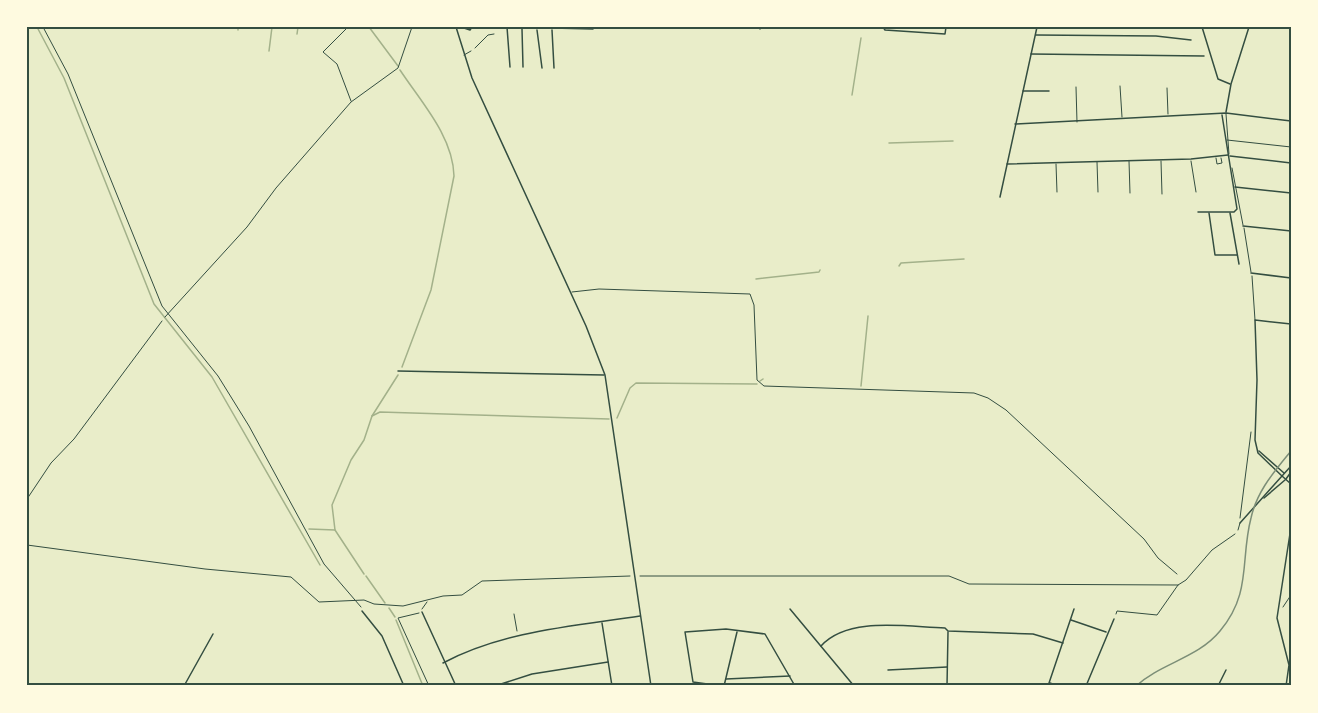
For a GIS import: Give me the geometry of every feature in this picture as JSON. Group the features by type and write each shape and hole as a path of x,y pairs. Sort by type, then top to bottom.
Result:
{"street":[{"path":"456,27 464,55 522,189 571,293 605,375 651,686"},
{"path":"461,27 470,30 472,27"},
{"path":"507,27 510,67"},
{"path":"511,27 522,29 593,28"},
{"path":"882,27 885,30 945,34 946,27"},
{"path":"1000,197 1037,27"},
{"path":"1202,27 1219,81 1231,84"},
{"path":"1198,212 1234,212 1237,208 1223,113 1249,27"},
{"path":"522,29 523,67"},
{"path":"537,29 542,68"},
{"path":"552,29 554,68"},
{"path":"1036,35 1156,36 1191,40"},
{"path":"1030,54 1204,56"},
{"path":"1022,90 1049,91"},
{"path":"1015,124 1223,113 1291,121"},
{"path":"1007,164 1161,161 1229,155 1291,163"},
{"path":"1235,187 1291,193"},
{"path":"1209,212 1215,255 1237,255"},
{"path":"1230,212 1239,264"},
{"path":"1243,226 1291,231"},
{"path":"1251,273 1291,278"},
{"path":"1291,324 1255,320 1257,380 1254,428 1258,450 1264,460 1291,484"},
{"path":"398,371 605,375"},
{"path":"1258,450 1291,479"},
{"path":"1240,523 1291,466"},
{"path":"1261,500 1291,472"},
{"path":"1286,686 1289,675 1287,656 1278,625 1278,607 1291,527"},
{"path":"790,609 854,686"},
{"path":"1058,686 1049,684 1074,609"},
{"path":"362,611 381,634 404,686"},
{"path":"423,612 443,663 456,686"},
{"path":"443,663 478,647 518,636 640,616"},
{"path":"1086,686 1114,619"},
{"path":"1071,620 1108,633"},
{"path":"602,622 612,686"},
{"path":"821,646 830,637 851,628 945,628 948,631 1033,634 1063,643"},
{"path":"737,632 723,686 693,682 685,632 716,629 767,635 795,686"},
{"path":"947,686 948,631"},
{"path":"184,686 213,634"},
{"path":"495,686 532,674 608,662"},
{"path":"888,670 946,667"},
{"path":"1218,686 1227,670"},
{"path":"726,679 791,676"},
{"path":"955,686 1024,684 1036,686"}],"lane":[{"path":"464,55 471,51"},
{"path":"1120,86 1122,119"},
{"path":"1076,87 1077,122"},
{"path":"1167,88 1168,116"},
{"path":"1223,113 1229,155"},
{"path":"1227,140 1291,147"},
{"path":"1216,157 1217,164 1222,164 1220,156"},
{"path":"1191,159 1196,192"},
{"path":"1129,161 1130,192"},
{"path":"1161,161 1162,194"},
{"path":"1097,162 1098,192"},
{"path":"1056,164 1057,192"},
{"path":"1232,168 1251,273 1255,320"},
{"path":"571,293 599,289 750,294 754,304 757,380 764,386 981,394 1006,410 1144,539 1162,562 1177,574"},
{"path":"1238,530 1240,523"}],"path":[{"path":"43,27 68,74 168,314 218,376 249,426 324,564 360,604 362,611"},
{"path":"348,27 323,52 337,64 351,102"},
{"path":"165,317 248,227 276,188 351,102 398,68 412,27"},
{"path":"471,51 488,35 494,34"},
{"path":"27,499 51,463 74,439 162,321"},
{"path":"1240,523 1254,428"},
{"path":"1114,619 1117,611 1157,615 1178,585 1186,580 1212,550 1238,530"},
{"path":"27,545 195,568 291,577 316,600 403,606 443,596 462,595 482,581 634,576 949,576 969,584 1178,585"},
{"path":"1278,607 1282,608 1291,595"},
{"path":"427,601 423,612 398,618 429,686"},
{"path":"514,614 518,636"}],"waterway":[{"path":"37,27 64,78 154,304 212,377 320,565"},
{"path":"269,51 272,27"},
{"path":"297,34 298,27"},
{"path":"369,27 398,66"},
{"path":"852,95 861,38"},
{"path":"400,70 442,133 452,161 454,176 431,290 402,367"},
{"path":"889,143 953,141"},
{"path":"899,266 901,263 964,259"},
{"path":"756,279 819,272 820,270"},
{"path":"861,386 868,316"},
{"path":"364,574 335,530 332,505 351,460 364,440 372,416 398,375"},
{"path":"617,418 630,388 636,383 757,384"},
{"path":"372,416 380,412 609,419"},
{"path":"309,529 335,530"},
{"path":"366,576 385,603"},
{"path":"389,608 395,617"},
{"path":"396,620 423,686"}],"railway":[{"path":"1136,686 1146,678 1201,648 1220,631 1230,617 1241,590 1248,533 1257,499 1291,451"}]}
